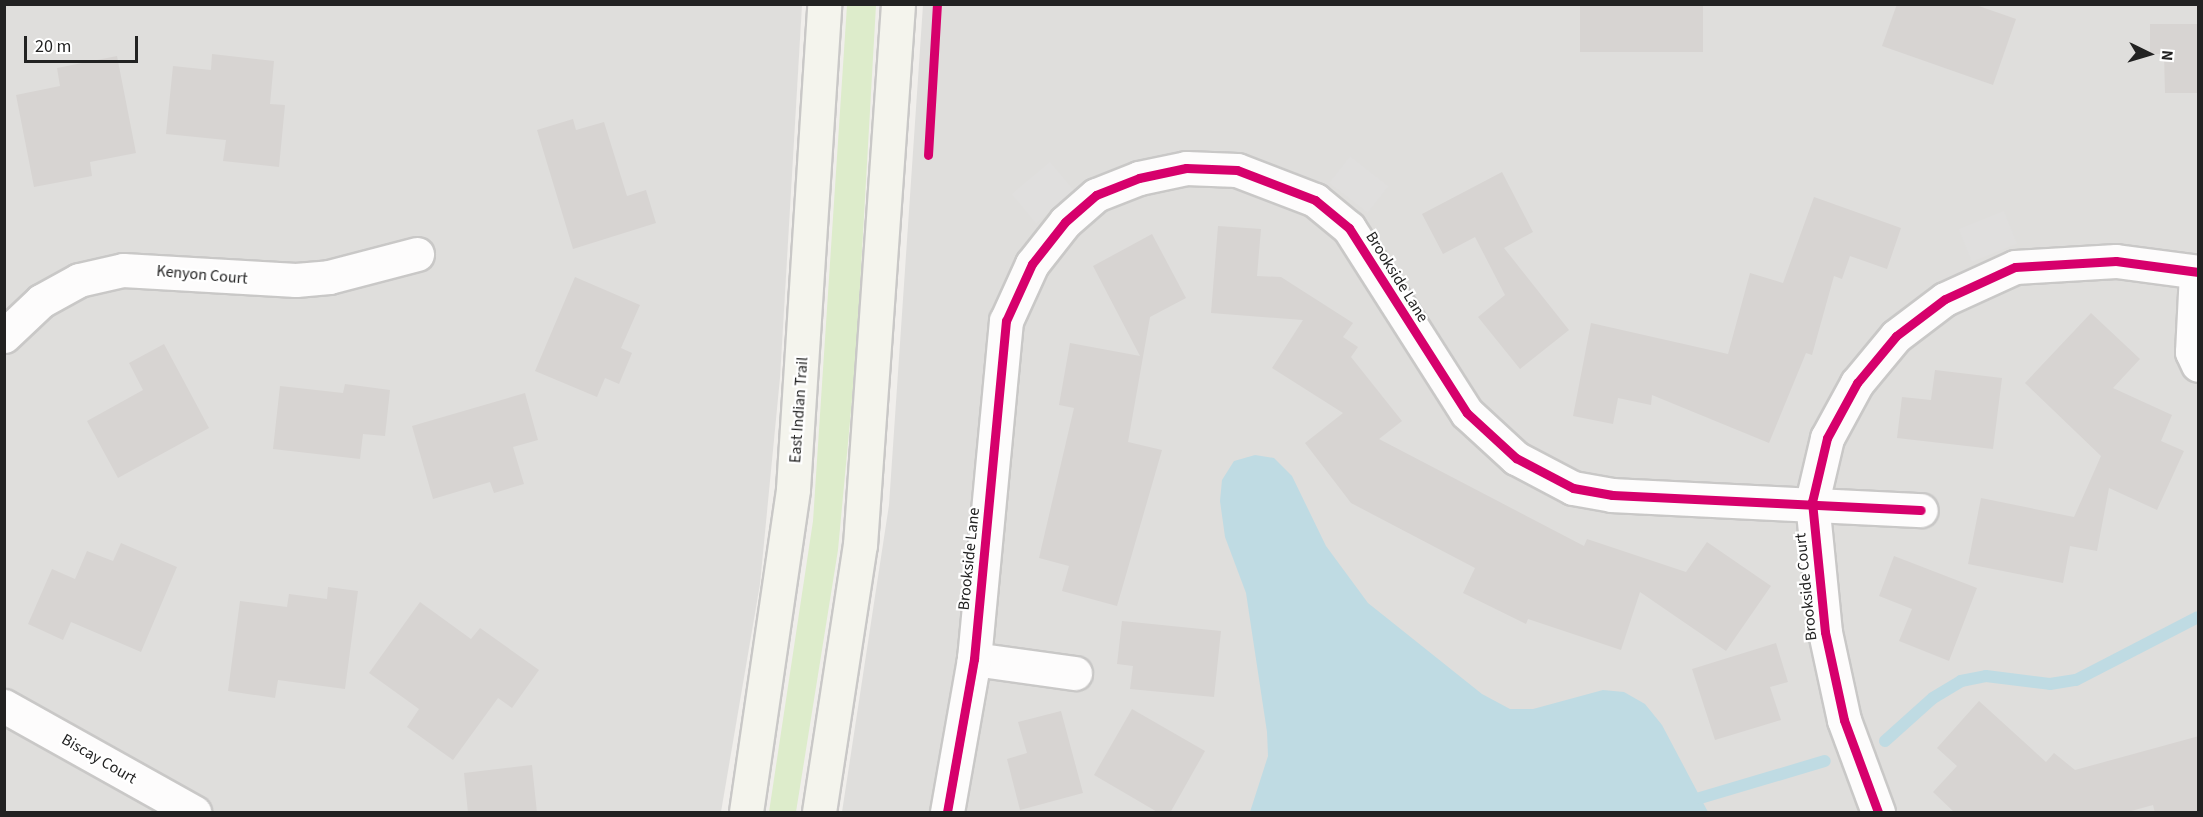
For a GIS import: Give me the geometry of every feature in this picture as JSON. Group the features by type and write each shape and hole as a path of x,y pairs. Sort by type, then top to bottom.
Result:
{"main road":[{"name":"East Indian Trail","path":"746,813 793,489 824,4"},
{"path":"819,813 860,545 898,4"}],"street":[{"name":"Brookside Lane","path":"947,813 974,659 1006,321 1032,264 1065,222 1096,195 1186,168 1237,170 1280,182 1332,214 1378,269 1467,413 1491,439 1546,476 1612,495 1812,502 1921,510"},
{"name":"Kenyon Court","path":"4,336 41,302 79,280 123,270 296,280 329,277 417,254"},
{"name":"Brookside Court","path":"1878,813 1844,720 1825,632 1812,502 1827,438 1857,383 1896,336 1945,299 2015,267 2116,261 2197,272 2192,352 2199,365"},
{"path":"974,659 1075,673"},
{"name":"Biscay Court","path":"4,706 194,813"}],"shaded area":[{"path":"5,5 802,5 780,378 760,584 721,812 5,812"},
{"path":"923,5 2198,5 2198,812 842,812 889,505"},
{"path":"1350,156 1389,186 1368,213 1329,183"},
{"path":"1050,162 1074,191 1036,223 1012,194"},
{"path":"2004,211 2017,243 1972,262 1959,229"}],"green space":[{"path":"847,5 876,5 856,357 838,550 796,812 769,812 813,521"}],"water":[{"path":"1255,455 1274,458 1292,476 1326,546 1368,603 1482,694 1510,709 1533,709 1603,690 1624,692 1645,704 1662,725 1708,812 1250,812 1268,756 1267,732 1246,593 1225,537 1220,501 1222,480 1234,461"}],"building":[{"path":"1580,4 1703,4 1703,52 1580,52"},
{"path":"1897,4 1973,4 2016,19 1993,85 1882,46"},
{"path":"2150,24 2199,24 2199,93 2165,93 2164,54 2150,54"},
{"path":"212,54 274,61 270,104 285,105 279,167 223,161 226,140 166,134 173,66 211,70"},
{"path":"117,56 136,153 90,162 92,176 34,187 16,95 60,86 57,68"},
{"path":"573,119 576,130 604,122 627,196 646,190 656,223 573,249 537,130"},
{"path":"1502,172 1533,232 1504,248 1569,330 1520,369 1478,317 1505,295 1475,237 1443,254 1422,214"},
{"path":"1814,197 1901,228 1887,269 1850,256 1842,279 1834,276 1812,355 1806,353 1769,443 1652,395 1651,405 1618,398 1613,424 1573,416 1591,323 1728,354 1750,273 1783,283"},
{"path":"1218,226 1261,229 1257,276 1281,277 1353,323 1343,337 1358,347 1351,357 1402,421 1379,439 1584,546 1587,539 1686,572 1707,542 1771,586 1726,651 1640,592 1621,650 1528,619 1526,624 1463,593 1475,568 1351,503 1305,443 1343,413 1272,368 1303,320 1211,313"},
{"path":"1152,234 1186,298 1150,317 1128,442 1162,450 1117,606 1062,591 1069,566 1039,558 1074,408 1059,405 1070,343 1140,356 1093,266"},
{"path":"575,277 640,305 621,348 632,353 619,384 605,378 597,397 535,371"},
{"path":"2091,313 2140,359 2113,388 2172,415 2161,441 2184,451 2157,510 2109,488 2097,551 2070,546 2063,583 1968,564 1981,498 2074,517 2101,456 2025,383"},
{"path":"164,344 209,428 118,478 87,421 143,390 129,363"},
{"path":"1935,370 2002,378 1993,449 1897,438 1902,397 1931,400"},
{"path":"345,384 390,390 385,436 363,434 360,459 273,449 280,386 343,393"},
{"path":"525,393 538,440 513,447 524,484 494,493 490,482 433,499 412,426"},
{"path":"121,543 177,567 141,652 71,622 63,640 28,624 52,569 75,579 87,551 113,561"},
{"path":"1894,556 1977,588 1949,661 1899,641 1912,609 1879,596"},
{"path":"328,587 358,591 345,689 278,680 275,698 228,691 240,601 287,607 289,594 327,599"},
{"path":"420,602 471,639 480,628 539,670 512,708 498,698 453,760 407,727 419,709 369,673"},
{"path":"1122,621 1221,631 1214,697 1130,689 1133,666 1117,664"},
{"path":"1776,643 1788,682 1770,687 1781,720 1715,740 1692,669"},
{"path":"1979,701 2046,762 2054,753 2075,770 2199,736 2199,813 2155,813 2153,805 2124,813 1955,813 1933,792 1957,766 1937,748"},
{"path":"1132,709 1205,751 1170,813 1159,813 1094,775"},
{"path":"1061,711 1083,793 1020,810 1007,759 1027,753 1018,722"},
{"path":"532,765 537,813 468,813 464,773"}],"waterway":[{"path":"1885,741 1933,698 1961,681 1986,676 2050,684 2076,680 2198,617"},
{"path":"1700,798 1825,761"}],"cycle path":[{"path":"928,155 937,4"},
{"path":"947,812 974,659 1006,321 1032,264 1065,222 1096,195 1139,178 1186,168 1237,170 1315,200 1349,228 1467,413 1516,458 1573,488 1612,495 1921,510"},
{"path":"1878,812 1844,720 1825,632 1812,502 1827,438 1857,383 1896,336 1945,299 2015,267 2116,261 2198,272"}]}
